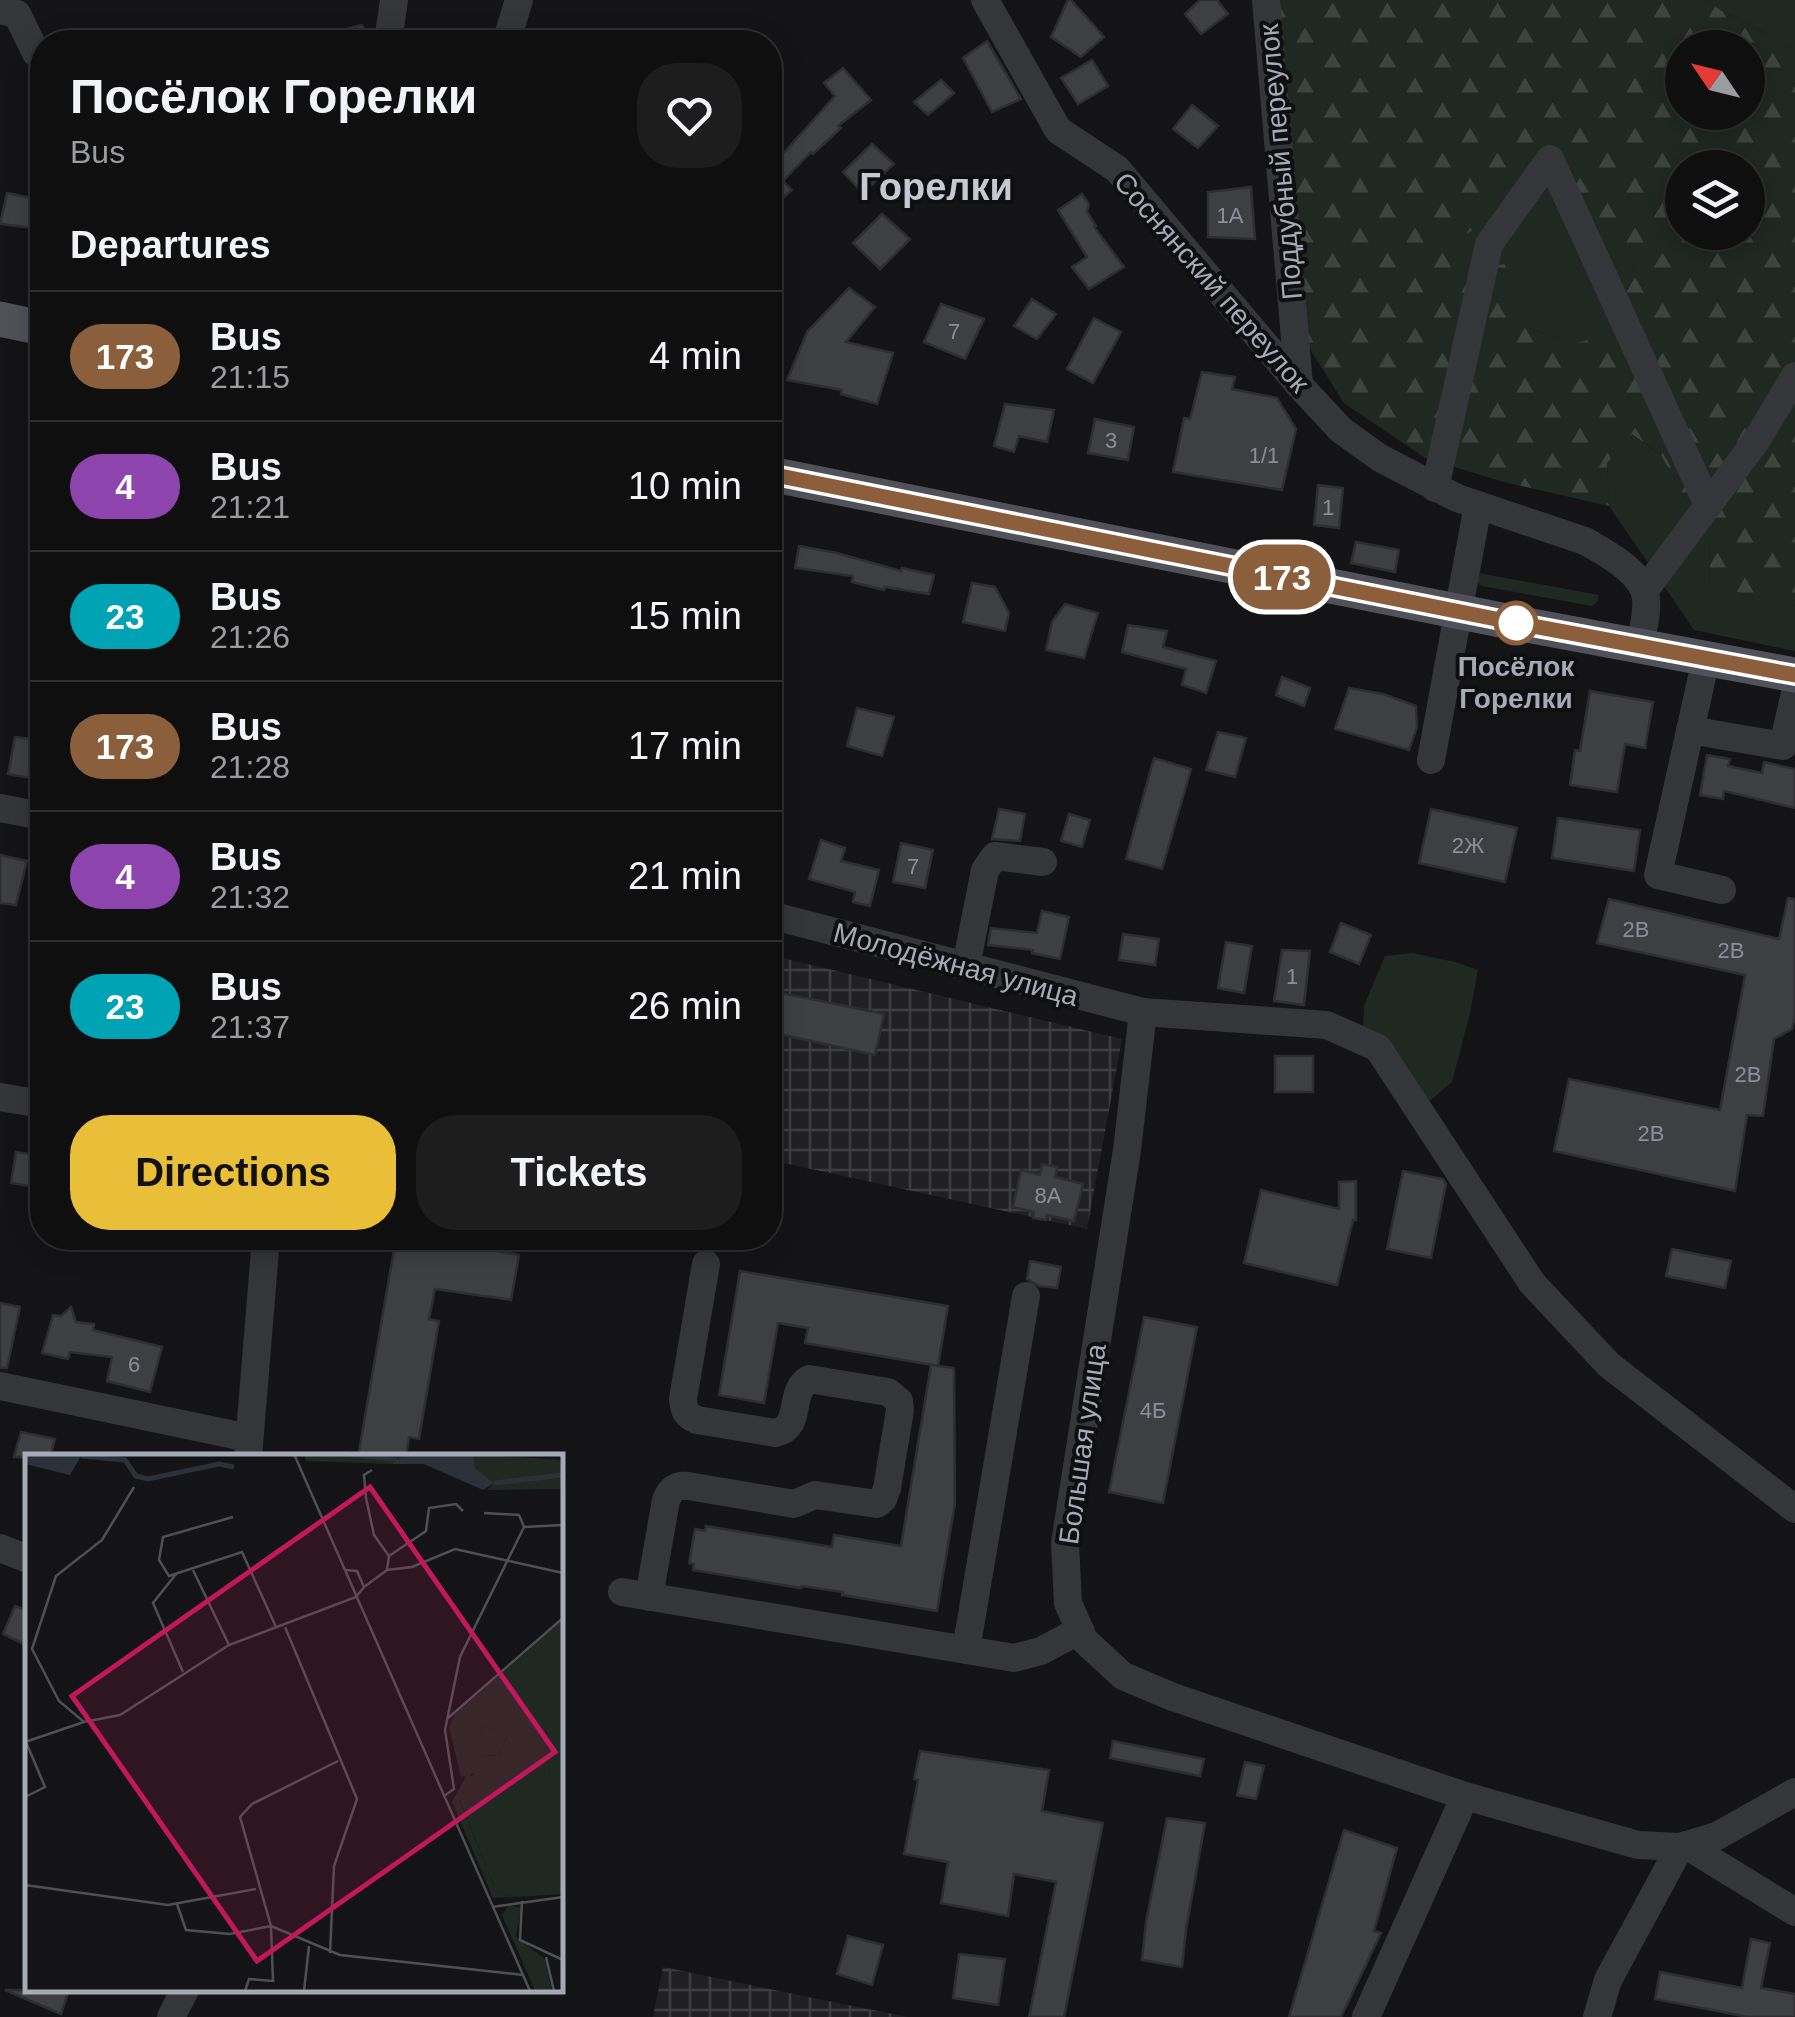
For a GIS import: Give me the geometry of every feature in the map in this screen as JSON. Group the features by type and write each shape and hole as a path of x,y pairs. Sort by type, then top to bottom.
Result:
{"main road":[{"path":"0,320 30,326"},
{"path":"782,476 1795,675"}],"street":[{"path":"390,30 394,0"},
{"path":"510,30 519,0"},
{"name":"Соснянский переулок","path":"985,0 1058,130 1117,170 1341,430 1380,458 1436,488 1585,541 1638,579 1644,590"},
{"name":"Поддубный переулок","path":"1266,0 1299,385"},
{"path":"0,10 17,14 30,41"},
{"path":"1436,488 1489,244 1550,159 1708,505"},
{"path":"1640,646 1647,602 1644,590 1756,441 1795,376"},
{"path":"1430,760 1478,505"},
{"path":"1706,659 1658,875 1722,890"},
{"path":"1690,730 1789,747 1795,694"},
{"path":"0,808 30,814"},
{"path":"966,966 986,870 995,856 1043,862"},
{"name":"Молодёжная улица","path":"782,918 1143,1012 1326,1026 1378,1048 1532,1284 1609,1365 1795,1509"},
{"name":"Большая улица","path":"1143,1012 1127,1150 1065,1543 1068,1604 1084,1640 1123,1676 1173,1697 1465,1796 1638,1845 1683,1846 1717,1836 1795,1792"},
{"path":"0,1097 30,1102"},
{"path":"0,1386 248,1447 265,1250"},
{"path":"706,1264 684,1410 697,1420 775,1433 790,1426 797,1393 801,1384 810,1380 888,1392 899,1402 900,1410 887,1488 876,1504 815,1496 794,1504 678,1486 670,1490 666,1500 636,1594 1014,1658 1080,1630"},
{"path":"966,1650 1026,1296"},
{"path":"0,1548 25,1558"},
{"path":"1366,2017 1465,1796"},
{"path":"1597,2017 1608,1980 1683,1846 1795,1912"},
{"path":"171,2017 184,1992"}],"shaded area":[{"path":"782,958 1122,1039 1087,1229 782,1163"},
{"path":"663,1967 818,1999 908,2017 653,2017"}],"green space":[{"path":"1279,0 1706,0 1758,30 1665,30 1665,130 1765,130 1765,33 1795,49 1795,606 1710,585 1709,542 1661,455 1632,434 1607,463 1609,506 1504,482 1425,458 1344,403 1306,343","holes":["1528,161 1561,163 1601,234 1634,269 1601,337 1572,344 1527,327 1507,263 1458,277 1446,244 1472,231"]},
{"path":"1706,0 1795,0 1795,49 1765,30"},
{"path":"1528,161 1561,163 1624,261 1634,269 1601,337 1572,344 1527,327 1507,264 1458,278 1446,244 1472,230"},
{"path":"1631,434 1661,455 1709,542 1710,585 1795,606 1795,651 1694,630 1609,506 1607,463"},
{"path":"1478,573 1599,595 1592,606 1482,586"},
{"path":"1412,953 1478,970 1452,1082 1426,1104 1363,1029 1364,1006 1385,956"}],"building":[{"path":"1068,0 1104,37 1081,57 1051,37"},
{"path":"1200,0 1217,0 1228,14 1201,34 1185,14"},
{"path":"987,41 1021,99 992,112 963,58"},
{"path":"1092,60 1108,86 1078,104 1061,78"},
{"path":"843,68 871,100 838,126 841,128 783,181 792,190 782,199 782,155 835,96 824,83"},
{"path":"941,80 954,93 928,115 914,102"},
{"path":"1192,105 1218,126 1198,148 1173,129"},
{"path":"872,144 894,164 863,193 843,172"},
{"path":"1251,187 1255,239 1208,237 1208,192"},
{"path":"7,193 30,198 30,228 0,224"},
{"path":"1082,194 1089,204 1087,212 1094,227 1124,267 1089,289 1072,267 1087,257 1058,210"},
{"path":"882,214 910,239 880,269 853,243"},
{"path":"849,288 875,307 846,342 893,353 877,404 841,394 842,390 787,380 807,332"},
{"path":"1032,299 1056,314 1037,339 1014,326"},
{"path":"941,304 984,319 965,359 924,342"},
{"path":"1094,318 1121,332 1093,383 1067,369"},
{"path":"1202,372 1235,377 1232,389 1277,398 1296,429 1282,490 1173,472 1184,418 1190,419"},
{"path":"1005,404 1054,410 1047,442 1019,436 1014,452 994,446"},
{"path":"1095,419 1134,427 1128,460 1088,453"},
{"path":"1318,485 1343,488 1339,528 1314,525"},
{"path":"1356,542 1399,550 1395,572 1351,563"},
{"path":"799,546 901,571 902,568 934,575 929,594 885,587 884,590 852,582 853,576 795,568"},
{"path":"972,583 995,587 1009,613 1005,631 963,622"},
{"path":"1065,604 1098,613 1084,658 1046,650 1052,622"},
{"path":"1128,625 1167,631 1163,647 1216,661 1206,693 1182,685 1186,669 1122,652"},
{"path":"1282,677 1310,688 1304,706 1276,695"},
{"path":"1349,688 1383,694 1416,706 1417,727 1409,750 1335,729"},
{"path":"1590,691 1653,702 1645,748 1625,744 1617,792 1570,785"},
{"path":"857,708 894,717 882,756 847,746"},
{"path":"1218,732 1246,738 1235,777 1206,770"},
{"path":"15,737 30,739 30,778 8,774"},
{"path":"1707,755 1730,759 1728,766 1762,773 1764,762 1795,769 1795,808 1724,791 1723,799 1700,795"},
{"path":"1154,758 1191,769 1162,869 1126,859"},
{"path":"999,809 1025,814 1020,841 992,839"},
{"path":"1431,809 1517,828 1505,882 1419,863"},
{"path":"1069,814 1090,820 1082,847 1061,841"},
{"path":"1558,818 1640,830 1634,871 1552,858"},
{"path":"821,840 845,848 841,861 879,870 870,906 853,902 855,892 809,879"},
{"path":"901,843 933,850 925,888 893,882"},
{"path":"0,855 27,861 16,905 0,903"},
{"path":"1788,898 1795,899 1795,1017 1792,1029 1774,1039 1763,1116 1747,1115 1735,1191 1554,1151 1569,1079 1720,1110 1745,975 1597,943 1609,899 1779,939"},
{"path":"1042,911 1069,917 1060,959 1032,953 1033,950 988,945 991,928 1037,933"},
{"path":"1341,923 1371,935 1359,964 1330,952"},
{"path":"1123,934 1159,939 1155,965 1119,960"},
{"path":"1226,942 1252,946 1244,993 1218,988"},
{"path":"1282,950 1310,951 1304,1005 1274,1001"},
{"path":"782,993 884,1014 875,1055 782,1035"},
{"path":"1275,1056 1313,1056 1313,1092 1275,1092"},
{"path":"16,1152 30,1154 30,1186 11,1183"},
{"path":"1042,1164 1057,1167 1055,1177 1083,1184 1074,1221 1047,1215 1046,1220 1033,1218 1034,1212 1013,1207 1021,1170 1040,1175"},
{"path":"1403,1171 1443,1179 1446,1184 1431,1258 1387,1249"},
{"path":"1356,1181 1356,1220 1337,1285 1244,1263 1261,1190 1339,1209 1339,1182"},
{"path":"1672,1249 1731,1261 1725,1288 1666,1276"},
{"path":"394,1250 490,1250 519,1255 511,1300 435,1289 429,1319 439,1321 419,1439 409,1437 406,1454 359,1454"},
{"path":"1030,1261 1061,1267 1057,1288 1039,1286 1027,1279"},
{"path":"740,1271 948,1306 938,1366 805,1343 808,1328 778,1323 764,1403 719,1395"},
{"path":"0,1303 20,1307 7,1368 0,1368"},
{"path":"71,1307 76,1322 94,1324 93,1330 162,1347 150,1392 107,1381 112,1357 70,1352 68,1359 42,1353 53,1315 61,1316"},
{"path":"1144,1317 1197,1327 1163,1503 1109,1492"},
{"path":"931,1365 954,1368 955,1503 937,1611 842,1595 843,1592 693,1570 694,1564 689,1563 695,1529 705,1531 706,1526 832,1547 834,1535 901,1546"},
{"path":"21,1432 55,1439 51,1454 14,1457"},
{"path":"15,1606 25,1610 25,1645 3,1634"},
{"path":"1113,1741 1204,1759 1200,1776 1110,1758"},
{"path":"920,1751 1049,1770 1042,1811 1103,1823 1064,2017 1029,2017 1056,1882 1014,1874 1008,1916 941,1903 948,1862 904,1854"},
{"path":"1245,1762 1264,1766 1256,1799 1237,1795"},
{"path":"1167,1818 1205,1823 1182,1967 1142,1960"},
{"path":"1344,1830 1397,1848 1374,1931 1381,1933 1341,2017 1289,2017"},
{"path":"848,1936 883,1945 872,1985 837,1974"},
{"path":"1751,1939 1770,1943 1761,1988 1795,1994 1795,2017 1748,2017 1655,1999 1660,1972 1742,1988"},
{"path":"959,1954 1005,1959 998,2005 953,1998"},
{"path":"5,1990 68,1992 61,2014"}],"bus line":[{"name":"173","path":"782,476 1795,675"}],"place":[{"name":"Посёлок Горелки","path":"1516,623"}],"district":[{"name":"Горелки","path":"936,187"}]}
